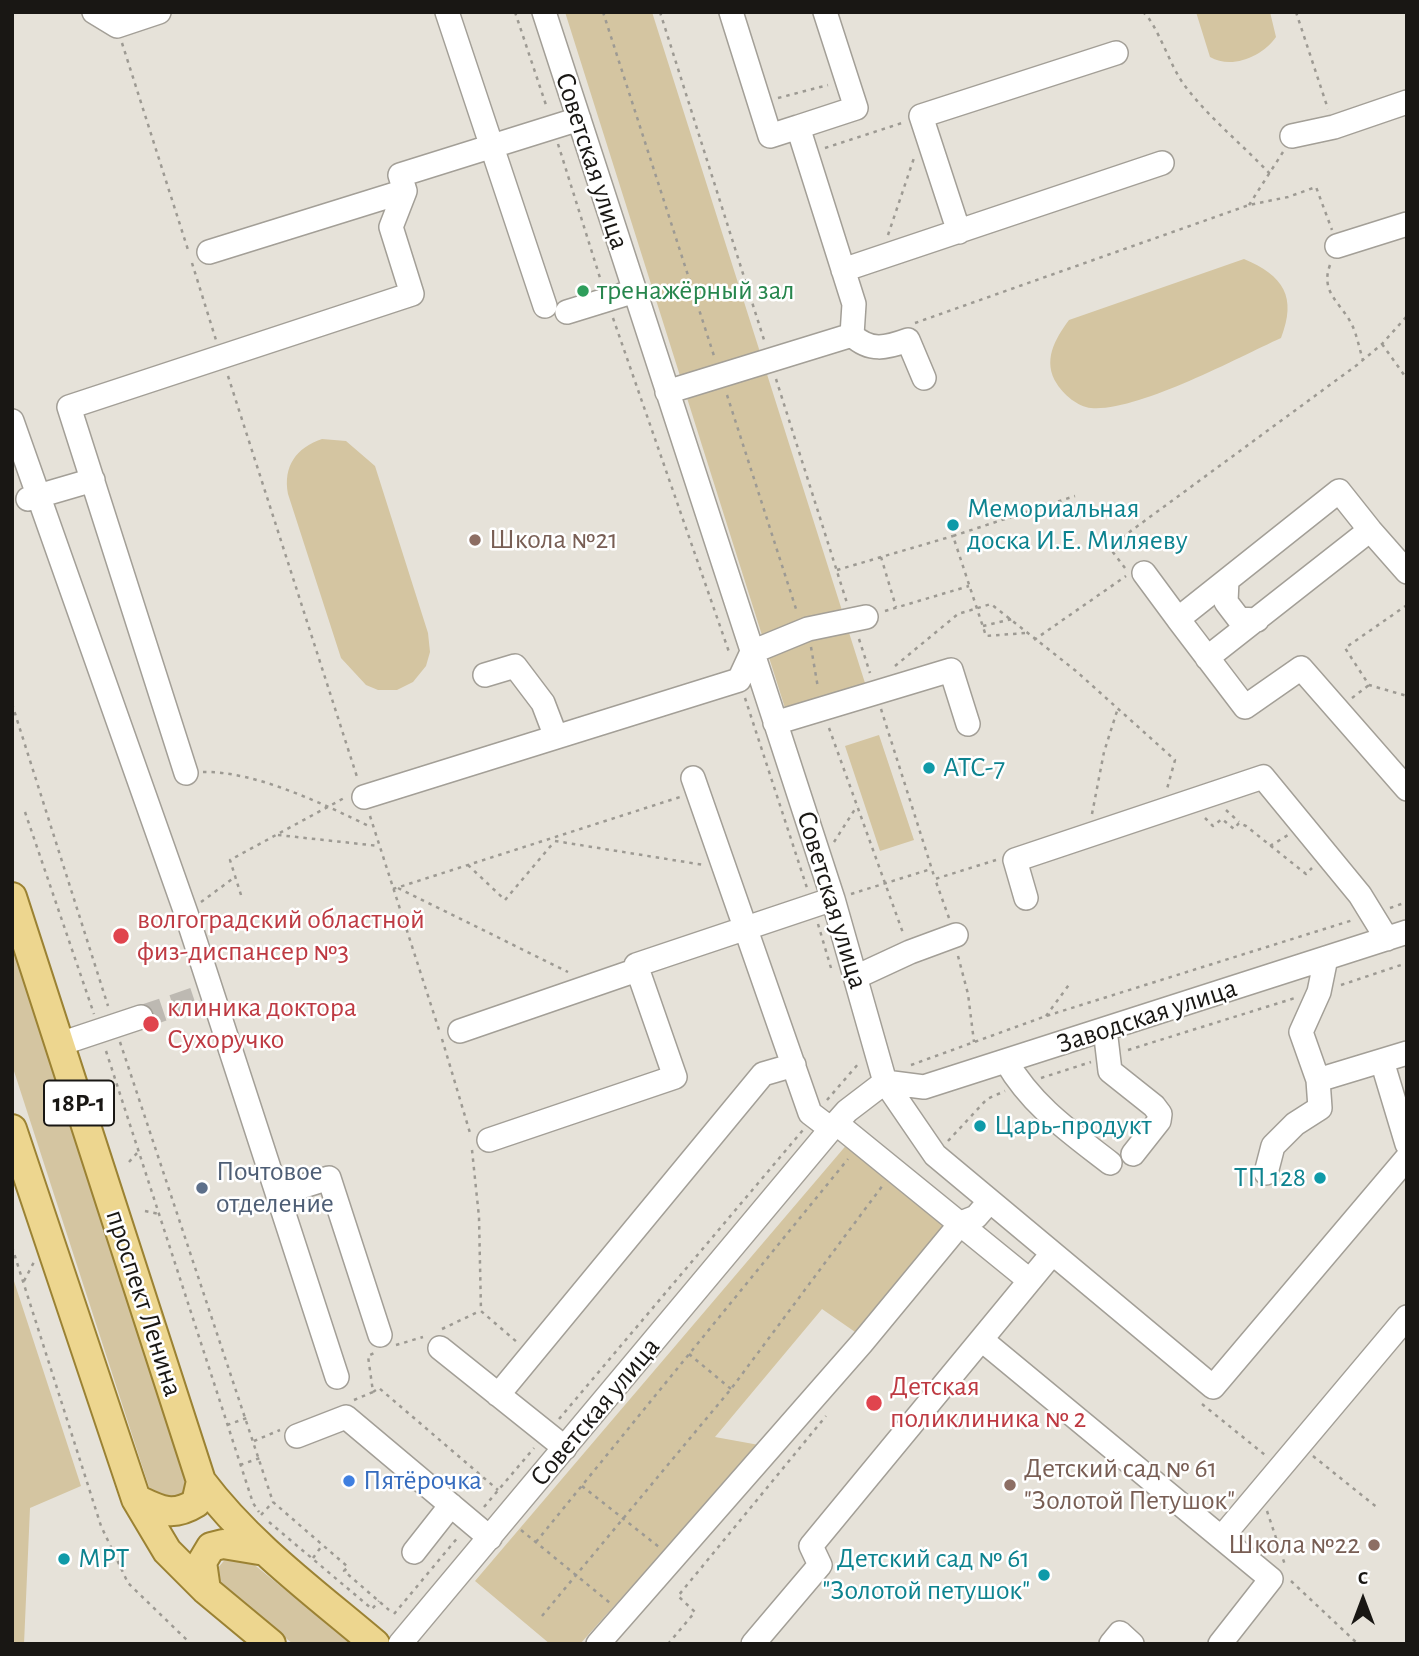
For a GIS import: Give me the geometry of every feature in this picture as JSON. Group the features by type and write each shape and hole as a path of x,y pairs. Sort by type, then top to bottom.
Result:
{"main road":[{"name":"проспект Ленина","path":"12,897 19,931 60,1044 201,1481 223,1510 265,1551 375,1644"},
{"name":"18Р-1","path":"12,1129 136,1499 167,1551 206,1590 271,1644"},
{"path":"136,1499 165,1513 183,1511 196,1503 201,1481"},
{"path":"206,1590 202,1562 211,1547 223,1544 265,1551"}],"street":[{"path":"94,12 117,26 159,12"},
{"path":"447,12 492,146 556,309 635,291"},
{"name":"Советская улица","path":"400,1644 507,1519 827,1123 893,1076 856,978 833,899 544,12"},
{"path":"731,12 770,136 856,108 825,12"},
{"path":"959,232 923,121 1116,53"},
{"path":"1292,136 1334,127 1407,102"},
{"path":"186,773 69,407 412,293 391,227 405,191 400,175 579,119"},
{"path":"798,127 854,304 852,335"},
{"path":"843,270 1162,163"},
{"path":"209,253 405,191"},
{"path":"1337,246 1407,224"},
{"path":"667,392 852,335"},
{"path":"852,335 862,344 884,349 908,340 924,378"},
{"path":"12,421 34,498 186,913 203,995 278,1194 337,1377"},
{"path":"34,498 93,480"},
{"path":"1178,619 1339,491 1407,572"},
{"path":"1207,658 1370,530"},
{"path":"1144,573 1245,706 1301,668 1407,789"},
{"path":"1227,580 1226,601 1239,619 1257,620"},
{"path":"363,793 739,680 752,652 808,629 859,618"},
{"path":"485,675 515,666 543,703 556,737"},
{"path":"775,723 951,670 968,724"},
{"path":"1026,898 1015,860 1263,777 1373,913 1397,935"},
{"path":"696,784 810,1113 861,1143 1029,1280"},
{"path":"489,1140 675,1077 636,965 833,899"},
{"name":"Заводская улица","path":"893,1076 924,1087 1397,935"},
{"path":"856,978 910,952 954,936"},
{"path":"1266,1173 1273,1146 1295,1124 1320,1108 1318,1080 1301,1032 1319,992 1326,958"},
{"path":"460,1031 637,970"},
{"path":"60,1044 141,1017"},
{"path":"1105,1029 1110,1071 1154,1106 1160,1114 1159,1121 1133,1154"},
{"path":"1318,1080 1407,1053"},
{"path":"1006,1061 1020,1085 1042,1110 1110,1163"},
{"path":"1382,1061 1407,1144"},
{"path":"498,1395 763,1074 794,1065"},
{"path":"893,1076 935,1155 1051,1255 1213,1387 1407,1158"},
{"path":"278,1194 329,1178 380,1335"},
{"path":"608,1641 624,1614 861,1344 961,1223 975,1216 989,1202"},
{"path":"753,1644 820,1565 811,1546 1051,1255"},
{"path":"1222,1536 1407,1317"},
{"path":"982,1340 1271,1579 1220,1644"},
{"path":"433,1342 565,1448"},
{"path":"297,1436 346,1417 490,1538"},
{"path":"414,1552 451,1505"},
{"path":"1111,1644 1120,1633 1132,1644"}],"path":[{"path":"515,12 607,299"},
{"path":"660,12 837,570 859,618 876,693 954,936 968,994 974,1042"},
{"path":"1143,12 1149,18 1164,52 1183,84 1210,117 1271,175"},
{"path":"1296,12 1334,127"},
{"path":"117,26 469,1124 479,1217 481,1311 531,1355"},
{"path":"753,84 780,99 847,80"},
{"path":"807,154 923,121"},
{"path":"881,258 923,121"},
{"path":"1249,205 1271,175 1292,136"},
{"path":"912,324 1249,205 1288,197 1316,187 1337,246 1325,278 1332,300 1351,323 1363,360"},
{"path":"1034,640 1129,573 1109,547 1363,360 1407,317"},
{"path":"1382,344 1407,379"},
{"path":"837,570 1075,496"},
{"path":"953,536 986,636 1027,633"},
{"path":"881,557 896,607"},
{"path":"859,618 969,586"},
{"path":"892,668 958,614 991,604 1118,708 1175,760 1166,790 1170,797"},
{"path":"1407,605 1345,648 1369,685 1407,696"},
{"path":"983,626 1012,619"},
{"path":"12,704 107,1028 138,1152 253,1503 261,1515 372,1609 379,1601"},
{"path":"1092,817 1104,752 1118,708"},
{"path":"822,709 910,952"},
{"path":"186,773 228,772 328,806 373,827"},
{"path":"393,889 560,836 696,784"},
{"path":"241,895 230,860 328,806 363,793"},
{"path":"821,862 857,805"},
{"path":"25,812 107,1028 247,1419 274,1502 348,1567 338,1580"},
{"path":"1201,814 1213,826 1222,819 1234,829 1239,823 1247,826 1306,874 1319,861"},
{"path":"1270,846 1290,834 1284,827"},
{"path":"277,835 379,846"},
{"path":"468,865 505,900 560,836"},
{"path":"555,841 709,866"},
{"path":"935,879 999,859"},
{"path":"833,899 932,869"},
{"path":"186,913 235,877"},
{"path":"398,888 593,985"},
{"path":"893,1076 1046,1016 1407,902"},
{"path":"935,1155 987,1099 1020,1085 1259,1007 1319,992 1407,963"},
{"path":"1046,1016 1072,982"},
{"path":"394,1614 547,1433 827,1123 863,1059"},
{"path":"536,1542 861,1143"},
{"path":"129,1162 138,1152"},
{"path":"542,1616 731,1389 895,1170"},
{"path":"145,1211 159,1214"},
{"path":"12,1247 113,1557 128,1583 191,1644"},
{"path":"23,1282 35,1259"},
{"path":"380,1335 384,1349 433,1342 481,1311"},
{"path":"689,1354 731,1389"},
{"path":"373,1392 379,1388 499,1490"},
{"path":"668,1644 695,1612 678,1596 828,1413"},
{"path":"227,1425 247,1419"},
{"path":"1300,1445 1379,1509"},
{"path":"240,1465 260,1458"},
{"path":"582,1486 673,1558"},
{"path":"1261,1492 1292,1585 1358,1644"},
{"path":"261,1515 274,1502"},
{"path":"507,1519 624,1614"},
{"path":"313,1558 322,1546"},
{"path":"344,1571 389,1610"}],"shaded area":[{"path":"565,12 652,12 865,683 785,708"},
{"path":"1196,12 1270,12 1276,37 1263,50 1246,59 1219,61 1210,57"},
{"path":"1244,259 1269,273 1284,290 1288,311 1281,338 1159,393 1110,407 1091,408 1076,403 1057,384 1051,367 1052,351 1069,320"},
{"path":"322,439 346,441 375,466 428,633 430,652 426,666 413,682 397,690 378,690 366,685 341,658 288,494 288,475 293,459 305,447"},
{"path":"879,735 914,840 880,851 845,746"},
{"path":"12,938 190,1479 185,1501 157,1497 149,1487 12,1065"},
{"path":"849,1142 950,1224 858,1334 822,1309 715,1437 759,1445 580,1644 550,1644 475,1581"},
{"path":"12,1275 81,1486 30,1508 24,1644 12,1644"},
{"path":"229,1555 246,1558 352,1644 293,1644 222,1585 216,1570"}],"tunnel":[{"path":"141,1017 194,999"}],"place":[{"name":"тренажёрный зал","path":"583,291"},
{"name":"Мемориальная доска И.Е. Миляеву","path":"953,525"},
{"name":"Школа №21","path":"475,540"},
{"name":"АТС-7","path":"929,768"},
{"name":"волгоградский областной физ-диспансер №3","path":"121,936"},
{"name":"клиника доктора Сухоручко","path":"151,1024"},
{"name":"Царь-продукт","path":"980,1126"},
{"name":"ТП 128","path":"1320,1178"},
{"name":"Почтовое отделение","path":"202,1188"},
{"name":"Детская поликлиника № 2","path":"874,1403"},
{"name":"Пятёрочка","path":"349,1481"},
{"name":"Детский сад № 61 \"Золотой Петушок\"","path":"1010,1485"},
{"name":"Школа №22","path":"1374,1545"},
{"name":"МРТ","path":"64,1559"},
{"name":"Детский сад № 61 \"Золотой петушок\"","path":"1044,1575"}]}
